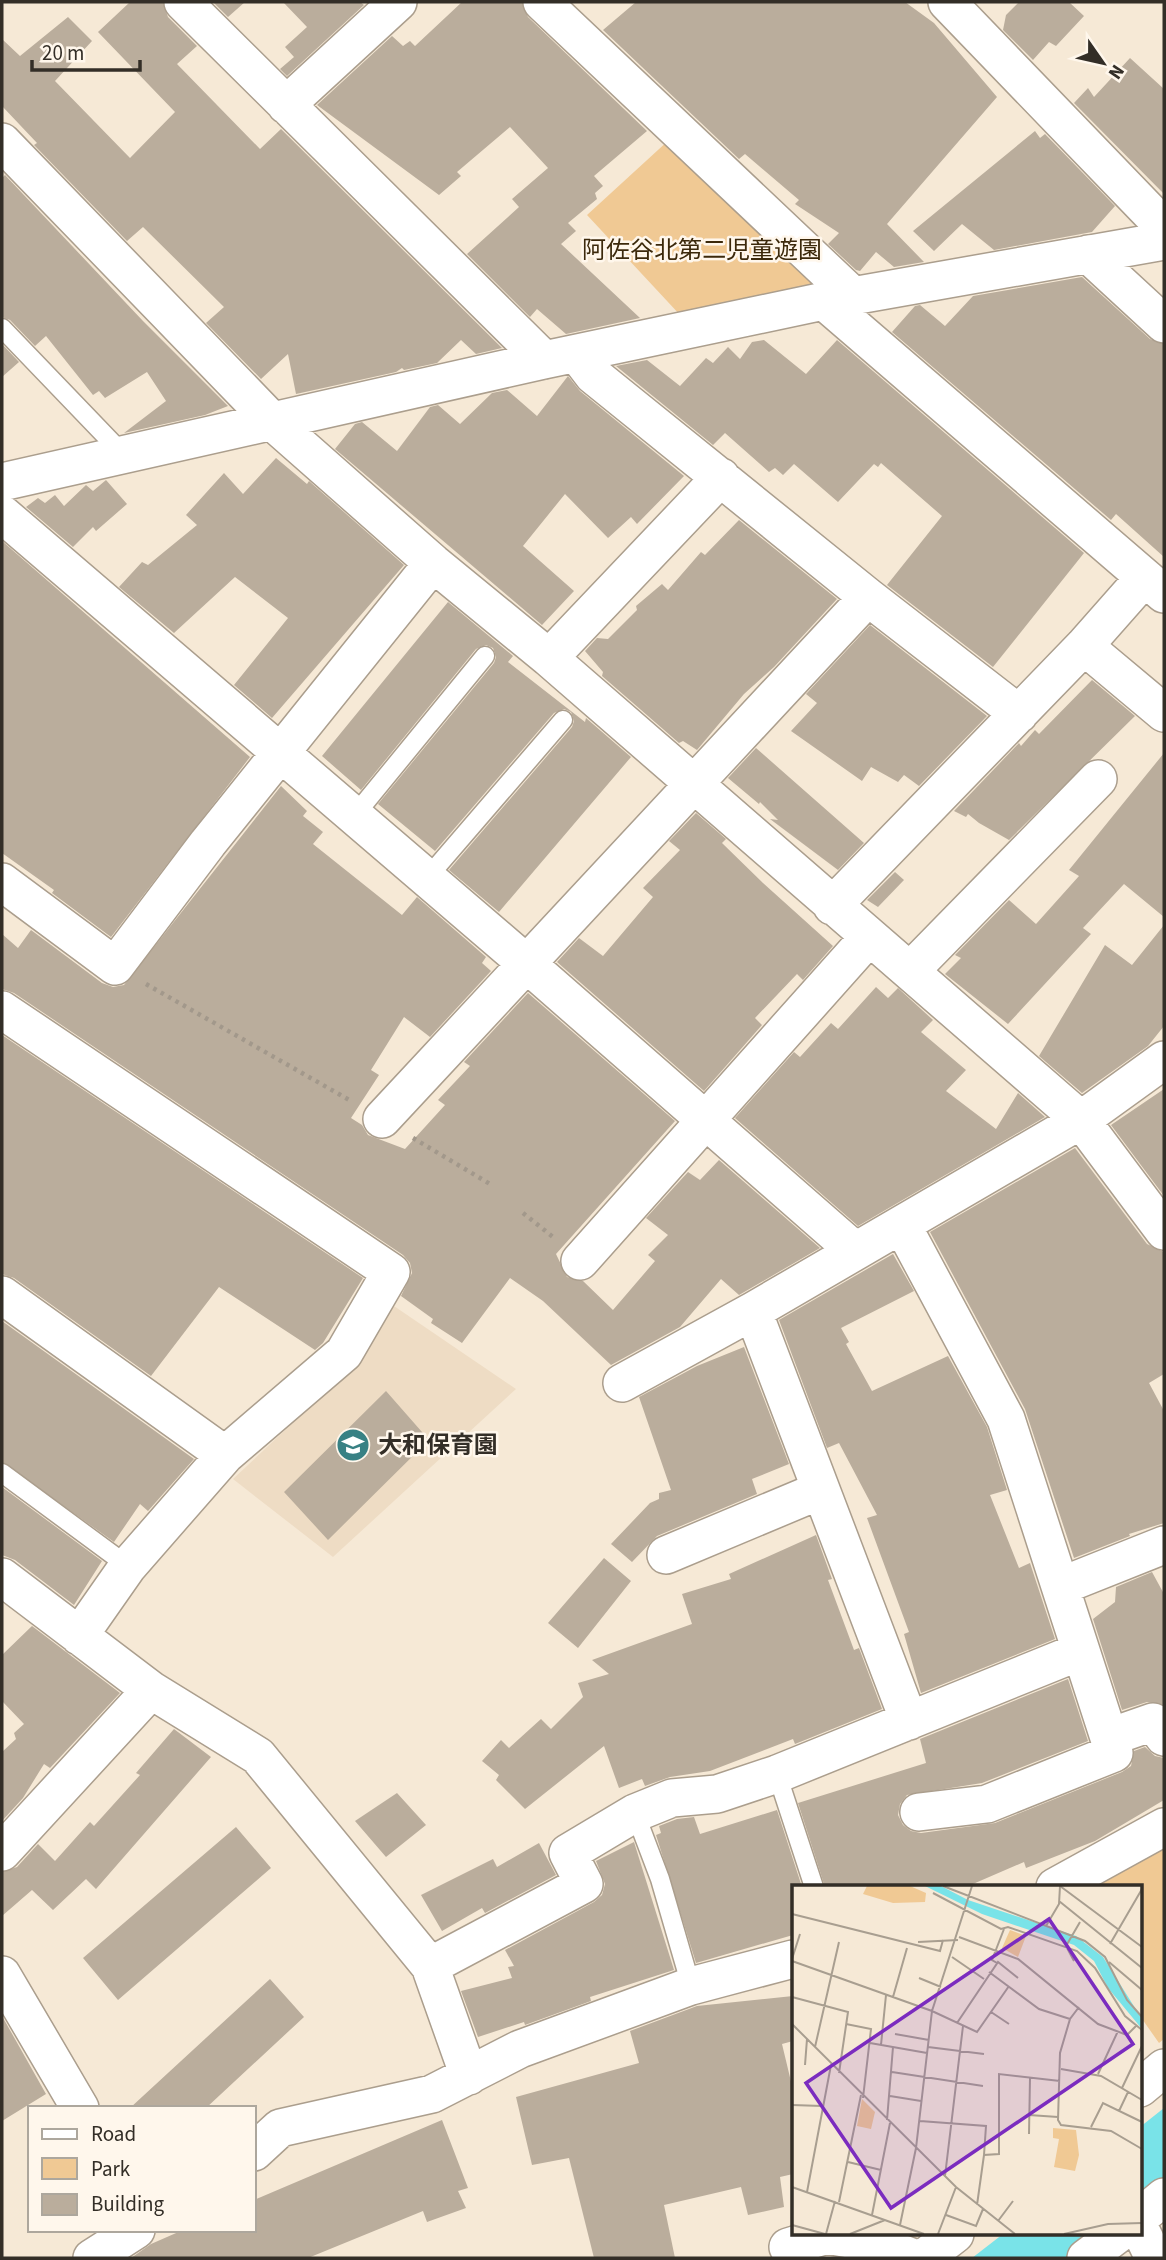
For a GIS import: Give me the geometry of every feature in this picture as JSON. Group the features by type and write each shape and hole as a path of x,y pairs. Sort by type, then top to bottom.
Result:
{"street":[{"path":"183,2 286,104 560,357 593,375 868,597 1019,714"},
{"path":"286,104 398,2"},
{"path":"542,2 838,298 1154,586 1083,646 832,906"},
{"path":"949,3 1164,227"},
{"path":"2,142 273,422 433,563 549,658 832,906 911,970 985,1039 1081,1120 1164,1231"},
{"path":"2,482 560,357 838,298 1164,240"},
{"path":"1088,254 1164,324"},
{"path":"549,658 721,477"},
{"path":"2,514 527,964 854,1250"},
{"path":"2,882 115,966 208,843 433,563"},
{"path":"382,1119 868,597"},
{"path":"1083,646 1164,713"},
{"path":"911,970 1098,779"},
{"path":"580,1261 869,937"},
{"path":"2,1010 391,1272 344,1353 225,1455 128,1566 79,1636"},
{"path":"622,1384 1081,1120 1164,1059"},
{"path":"902,1225 1006,1419 1114,1753 987,1804 919,1812"},
{"path":"2,1295 225,1455"},
{"path":"753,1311 909,1721"},
{"path":"666,1555 821,1490"},
{"path":"1061,1586 1164,1546"},
{"path":"2,1577 151,1690 258,1756 430,1966 469,2076"},
{"path":"430,1966 584,1884 568,1853 635,1813 672,1798 697,1783 717,1794 777,1774 1081,1651"},
{"path":"2,1852 151,1690"},
{"path":"1110,1737 1153,1722 1164,1737"},
{"path":"1059,1885 1164,1827"},
{"path":"256,2150 280,2128 432,2094 520,2049 691,1986 792,1959"},
{"path":"2,1975 79,2106"},
{"path":"1142,2086 1164,2068"},
{"path":"1142,2215 1164,2197"},
{"path":"92,2258 133,2232"},
{"path":"1142,2233 1154,2258"},
{"path":"789,2247 824,2236"},
{"path":"833,2236 877,2244 914,2258"},
{"path":"924,2258 952,2236"},
{"path":"1086,2258 1115,2236"}],"lane":[{"path":"2,328 124,455"},
{"path":"354,816 485,656"},
{"path":"427,878 563,720"},
{"path":"2,1473 128,1566"},
{"path":"777,1774 813,1885"},
{"path":"635,1813 660,1879 691,1986"}],"path":[{"path":"115,966 490,1184"}],"shaded area":[{"path":"391,1304 516,1389 333,1557 233,1479 347,1372"}],"green space":[{"name":"阿佐谷北第二児童遊園","path":"670,139 818,288 681,316 587,215"},
{"path":"1164,1843 1164,2039 1159,2043 1142,2019 1142,1885 1083,1885"}],"water":[{"path":"1164,2108 1164,2189 1142,2206 1142,2125"},
{"path":"1000,2236 1105,2236 1077,2258 972,2258"}],"building":[{"path":"130,2 163,2 168,17 197,46 177,64 260,149 281,129 502,348 476,354 461,340 437,363 404,370 402,368 396,372 296,394 288,354 261,379 206,323 224,307 143,227 127,241 34,145 37,143 2,106 2,39 20,56 68,17 92,41 55,81 130,158 175,112 98,32"},
{"path":"213,2 245,2 228,17"},
{"path":"283,2 360,2 364,5 287,76 280,69 294,57 285,47 307,27"},
{"path":"462,2 522,2 528,17 647,131 594,176 603,186 595,193 597,199 568,223 576,231 561,244 640,318 566,334 537,309 530,317 467,254 519,207 512,199 548,168 510,127 457,172 461,176 439,195 317,105 392,36 403,46 410,41 415,46"},
{"path":"636,2 905,2 934,23 997,97 887,224 924,262 894,267 876,252 860,271 856,270 828,244 839,233 795,204 799,200 745,154 739,159 603,30"},
{"path":"1019,2 1069,2 1084,16 1056,46 1049,42 1033,60 1003,30 1006,15"},
{"path":"1130,58 1164,89 1164,194 1074,103 1088,88 1094,97"},
{"path":"1035,131 1040,138 1045,134 1115,206 1092,232 994,250 962,224 934,251 913,231"},
{"path":"5,175 143,321 228,406 205,415 124,433 166,401 147,372 105,398 99,391 93,395 46,336 35,346 10,320 2,317 2,178"},
{"path":"1082,277 1150,339 1164,344 1164,557 1116,514 1111,520 892,332 915,306 920,305 945,326 973,296"},
{"path":"764,340 806,374 837,340 1084,553 993,667 887,585 942,516 881,463 878,467 874,464 838,502 794,464 783,475 775,468 769,472 725,433 713,445 616,366 647,360 680,386 706,358 713,363 728,347 740,359 752,342"},
{"path":"2,344 19,362 2,377"},
{"path":"568,376 580,391 684,476 637,524 631,517 608,538 565,494 523,546 574,591 542,625 335,449 355,424 362,422 397,451 430,407 438,405 460,424 492,393 507,390 537,416"},
{"path":"276,458 307,484 309,481 404,565 272,718 234,685 288,618 235,577 174,633 119,587 142,562 148,565 197,525 186,515 224,473 243,494"},
{"path":"106,480 127,504 96,531 93,527 73,547 26,507 38,498 45,503 55,495 64,506 86,485 93,491"},
{"path":"739,520 837,599 774,667 744,694 697,750 683,741 679,743 602,676 603,672 585,651 597,638 608,639 637,610 636,606 662,584 668,590 701,552 705,555"},
{"path":"2,541 250,757 111,937 52,893 54,890 2,853"},
{"path":"448,602 513,656 508,662 585,722 586,718 631,757 499,912 449,870 572,727 574,721 571,712 564,709 554,713 435,851 378,804 494,663 496,657 493,648 486,645 476,649 361,790 322,756"},
{"path":"870,625 987,716 919,786 904,775 898,782 871,767 862,781 791,731 817,703 806,694"},
{"path":"1092,680 1135,716 1009,840 968,814 966,817 954,811 1019,743 1021,746 1035,730 1039,734"},
{"path":"756,748 864,843 838,870 770,819 778,820 760,802 759,804 728,778"},
{"path":"1164,753 1164,917 1124,884 1083,928 1091,934 1008,1024 945,974 961,958 955,955 1009,900 1036,924 1079,876 1069,870"},
{"path":"281,786 307,811 303,816 323,832 313,844 402,915 417,897 486,957 482,963 491,971 430,1037 404,1017 371,1070 379,1075 351,1118 362,1125 368,1135 405,1149 445,1105 438,1100 470,1066 464,1062 528,993 675,1121 556,1254 567,1277 583,1281 613,1310 655,1261 648,1255 668,1235 646,1218 688,1172 700,1180 719,1160 820,1248 739,1295 721,1279 680,1327 611,1365 543,1301 510,1278 462,1343 431,1323 433,1319 401,1296 412,1273 410,1263 403,1255 14,993 2,989 2,934 18,948 31,930 102,983 113,987 124,985"},
{"path":"696,813 726,839 722,843 763,883 833,946 803,980 797,974 755,1018 762,1025 704,1091 557,962 579,938 603,956 653,897 643,888 680,850 669,841"},
{"path":"895,872 904,880 878,907 867,900"},
{"path":"1164,925 1164,1026 1148,1046 1082,1093 1039,1056 1105,945 1132,965"},
{"path":"876,987 888,998 898,988 933,1020 921,1032 966,1070 946,1091 996,1129 1018,1093 1045,1117 858,1226 735,1118 794,1052 800,1057 831,1023 838,1029"},
{"path":"2,1035 363,1278 323,1343 315,1350 219,1287 151,1376 14,1278 2,1274"},
{"path":"1164,1089 1164,1196 1111,1125"},
{"path":"1075,1148 1147,1244 1164,1252 1164,1374 1149,1383 1164,1411 1164,1523 1129,1534 1130,1536 1074,1558 1025,1409 930,1232"},
{"path":"893,1254 914,1291 841,1328 849,1342 846,1344 872,1391 948,1356 987,1427 1007,1490 990,1495 1019,1568 1030,1563 1055,1639 921,1693 904,1634 909,1632 867,1518 877,1515 839,1443 827,1448 779,1320"},
{"path":"2,1321 194,1459 148,1511 140,1504 114,1542 2,1462"},
{"path":"744,1347 789,1464 752,1479 757,1494 657,1536 632,1562 611,1544 650,1503 659,1499 659,1493 671,1490 639,1397 697,1366"},
{"name":"大和保育園","path":"386,1391 429,1440 328,1540 284,1492"},
{"path":"2,1487 102,1561 74,1605 15,1560 2,1555"},
{"path":"816,1535 832,1579 828,1580 854,1650 859,1648 882,1709 795,1744 793,1739 710,1771 670,1777 645,1786 642,1779 619,1788 604,1746 525,1809 496,1780 499,1775 482,1761 501,1740 509,1748 541,1719 551,1729 583,1697 578,1683 609,1674 592,1660 692,1624 682,1594 731,1579 729,1574"},
{"path":"604,1558 631,1581 578,1648 548,1623"},
{"path":"1152,1572 1164,1594 1164,1705 1147,1702 1122,1710 1093,1619 1115,1602 1116,1587"},
{"path":"32,1626 120,1693 50,1768 44,1764 23,1798 2,1821 2,1752 16,1739 14,1733 24,1724 2,1701 2,1655"},
{"path":"1068,1679 1088,1741 982,1783 907,1795 900,1804 898,1815 903,1825 911,1831 921,1833 995,1823 1122,1772 1131,1766 1134,1751 1145,1747 1155,1756 1164,1758 1164,1800 1095,1841 1026,1868 1024,1862 971,1885 824,1885 798,1803 926,1763 920,1739"},
{"path":"174,1729 211,1757 96,1889 86,1879 53,1910 32,1890 2,1916 2,1872 17,1867 38,1844 55,1861 90,1822 94,1826 140,1775 136,1773"},
{"path":"397,1793 426,1825 386,1857 355,1821"},
{"path":"777,1810 801,1885 792,1885 792,1935 696,1963 656,1835 661,1833 659,1826 677,1819 694,1817 700,1834"},
{"path":"236,1827 271,1868 118,2000 83,1958"},
{"path":"634,1842 674,1970 590,1997 591,2001 525,2025 524,2022 478,2037 461,1991 512,1978 508,1967 514,1966 505,1950 594,1902 602,1895 605,1884 596,1861"},
{"path":"539,1843 556,1875 485,1913 482,1908 442,1931 421,1895 493,1859 497,1867"},
{"path":"270,1979 304,2017 208,2106 132,2106"},
{"path":"792,1996 792,2041 782,2044 792,2086 792,2174 780,2177 784,2207 748,2215 741,2187 664,2205 675,2258 594,2258 569,2158 532,2165 516,2097 639,2063 630,2031 697,2006"},
{"path":"2,2016 46,2094 2,2121"},
{"path":"442,2120 468,2188 458,2191 466,2208 427,2222 423,2211 308,2258 131,2258 151,2244 178,2232 256,2232 256,2199"}],"place":[{"name":"大和保育園","path":"353,1445"}]}
